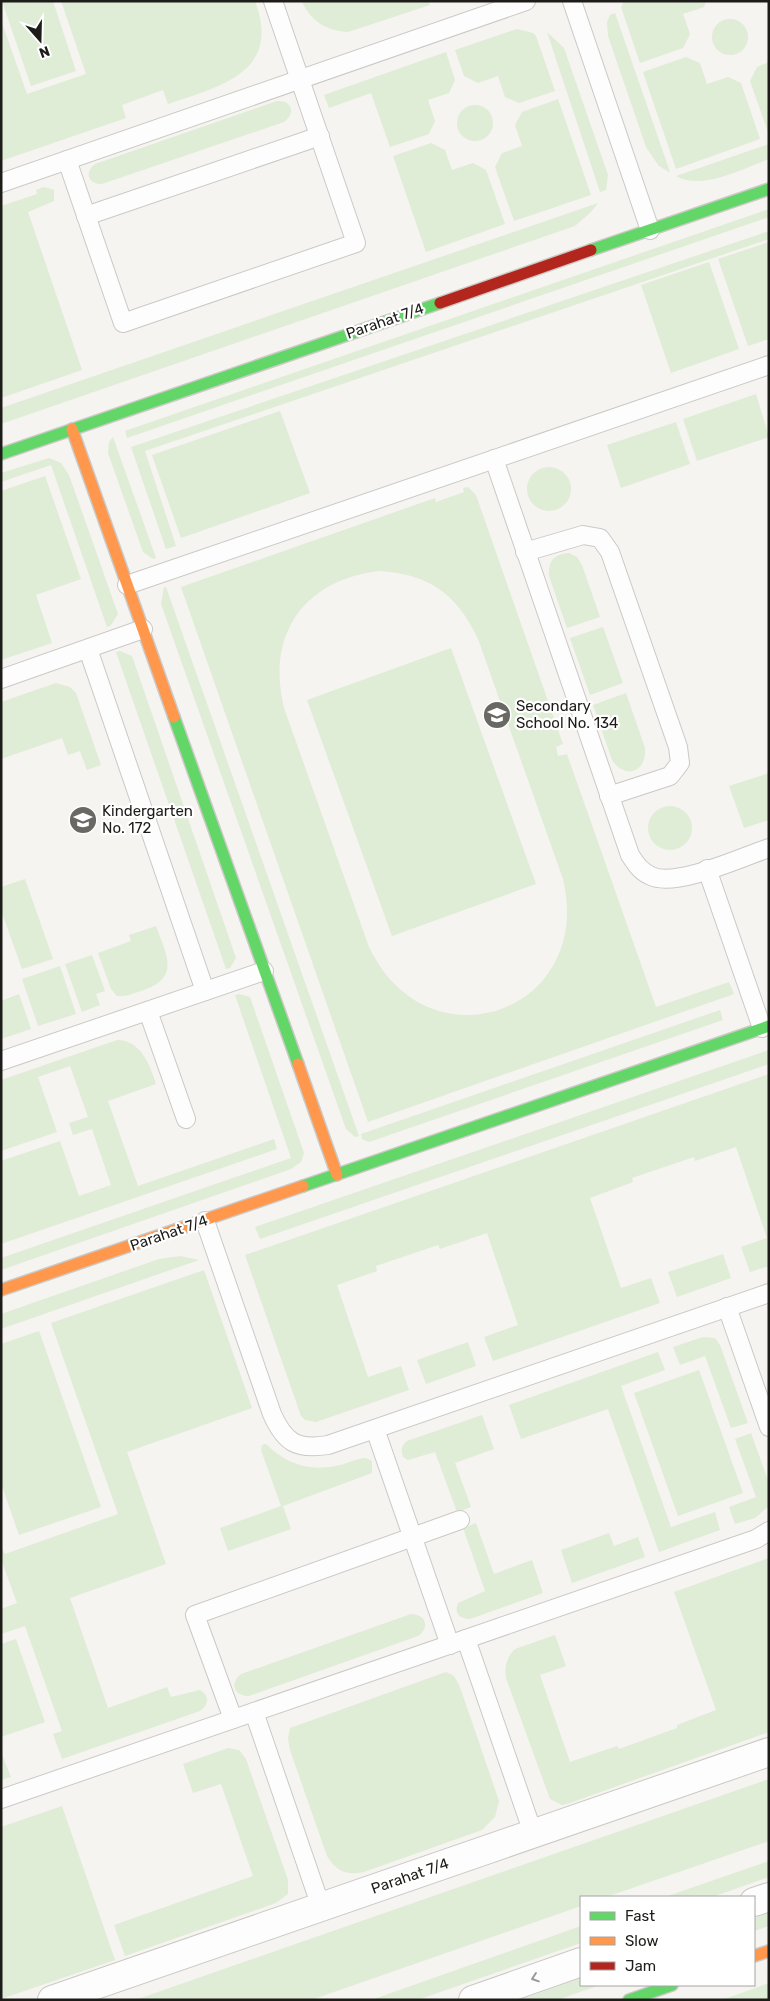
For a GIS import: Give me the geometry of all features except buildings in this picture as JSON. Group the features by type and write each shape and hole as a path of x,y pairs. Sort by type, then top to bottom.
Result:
{"street":[{"name":"Parahat 7/4","path":"1,454 769,189"},
{"path":"72,429 337,1175"},
{"name":"Parahat 7/4","path":"1,1290 765,1027"},
{"name":"Parahat 7/4","path":"52,2000 769,1752"},
{"path":"755,1902 769,1897"},
{"path":"755,1956 769,1951"},
{"path":"473,2000 580,1962"},
{"path":"629,2000 669,1986"}],"lane":[{"path":"67,160 123,324 356,243 273,1"},
{"path":"1,183 526,1"},
{"path":"572,1 650,230"},
{"path":"86,216 320,136"},
{"path":"127,585 769,365"},
{"path":"494,459 609,796 630,855 639,869 652,877 672,878 707,869 769,848"},
{"path":"525,552 583,535 600,538 610,552 678,747 680,763 670,776 609,796"},
{"path":"1,679 143,630"},
{"path":"88,649 205,991"},
{"path":"707,869 765,1027"},
{"path":"1,1061 264,971"},
{"path":"148,1011 186,1119"},
{"path":"205,1221 280,1433 293,1443 310,1448 328,1445 769,1293"},
{"path":"727,1307 769,1428"},
{"path":"375,1429 413,1537 458,1642 533,1833"},
{"path":"232,1720 195,1614 460,1520"},
{"path":"1,1799 756,1539 769,1531"},
{"path":"254,1712 321,1907"}],"green space":[{"path":"2,1 53,1 76,71 31,86"},
{"path":"61,1 255,1 261,25 260,45 253,60 241,73 225,82 168,104 163,90 122,105 126,118 1,161 1,20 27,94 86,74"},
{"path":"302,1 428,1 430,5 348,32 333,30 320,24 305,8"},
{"path":"624,1 706,1 704,7 683,14 690,34 683,48 640,63 621,7"},
{"path":"615,13 670,172 659,166 646,147 608,36 607,22 610,15"},
{"path":"730,19 737,20 743,24 747,30 747,44 743,50 737,54 730,55 723,54 717,50 713,44 712,37 713,30 717,24 723,20"},
{"path":"517,29 533,33 536,36 555,91 519,103 505,97 498,76 478,83 464,76 455,50"},
{"path":"547,32 564,48 608,175 606,190 600,192"},
{"path":"446,52 455,80 449,93 428,100 435,121 429,134 390,147 371,93 329,108 324,95"},
{"path":"686,57 700,63 707,84 728,77 741,83 760,139 676,169 643,72"},
{"path":"769,62 769,135 750,81 757,67"},
{"path":"558,99 591,195 514,221 495,167 502,153 522,146 515,125 522,112"},
{"path":"277,101 286,103 291,108 290,115 284,122 102,184 93,182 89,177 89,171 95,164"},
{"path":"475,105 482,106 488,110 492,116 492,130 488,136 482,140 475,141 468,140 462,136 458,130 457,123 458,116 462,110 468,106"},
{"path":"431,143 445,150 452,170 473,163 486,170 505,224 426,252 393,156"},
{"path":"769,144 769,159 722,177 698,181 686,180 676,176"},
{"path":"44,187 54,190 54,201 28,212 82,370 1,398 1,206 37,194 36,190"},
{"path":"598,203 575,226 1,424 1,408"},
{"path":"769,209 769,217 127,438 125,431"},
{"path":"769,231 769,239 145,451 176,546 166,549 131,447"},
{"path":"769,242 769,339 748,346 718,259"},
{"path":"709,262 739,349 671,373 641,285"},
{"path":"756,394 769,437 697,461 683,419"},
{"path":"280,411 310,493 181,538 152,455"},
{"path":"676,422 690,464 621,488 607,445"},
{"path":"113,437 156,558 153,559 143,552 108,453 109,442"},
{"path":"49,458 61,463 69,475 118,614 111,625 107,627 51,465 1,482 1,473"},
{"path":"549,467 561,471 567,477 571,489 567,501 561,507 549,511 537,507 531,501 527,489 531,477 537,471"},
{"path":"45,476 81,579 36,595 52,643 1,660 1,491"},
{"path":"468,487 476,495 563,744 556,747 558,756 567,754 656,1007 729,982 734,994 368,1122 181,587 435,498 436,502 464,492 463,488","holes":["379,571 397,573 427,582 439,589 451,598 470,623 478,639 563,879 566,925 554,963 531,992 500,1009 465,1015 429,1007 396,985 369,947 284,708 280,681 281,657 286,635 297,615 311,599 330,586 353,576"]},
{"path":"569,553 577,557 582,565 600,617 567,628 549,576 549,571 553,559 559,555"},
{"path":"164,587 166,587 359,1136 355,1137 346,1129 161,604"},
{"path":"603,627 623,683 590,695 570,638"},
{"path":"451,648 536,884 392,936 307,700"},
{"path":"120,651 132,656 236,958 230,968 226,969 116,652"},
{"path":"56,683 70,687 76,693 101,765 87,770 80,751 68,755 62,738 1,759 1,702"},
{"path":"626,693 645,748 643,763 634,771 623,770 612,760 593,705"},
{"path":"769,773 769,820 744,828 729,786"},
{"path":"670,806 682,810 688,816 692,828 688,840 682,846 670,850 658,846 652,840 648,828 652,816 658,810"},
{"path":"25,879 53,959 22,969 1,910 1,887"},
{"path":"156,926 164,946 168,964 167,971 156,985 127,995 117,996 111,989 98,953 131,941 129,935"},
{"path":"92,955 105,991 96,994 100,1005 82,1012 65,964"},
{"path":"60,966 76,1014 38,1026 22,979"},
{"path":"19,994 31,1029 1,1039 1,1001"},
{"path":"239,994 250,997 304,1153 301,1162 291,1169 1,1270 1,1258 291,1158 235,995"},
{"path":"720,1010 723,1020 369,1142 362,1139 361,1134"},
{"path":"117,1040 132,1044 138,1049 151,1069 156,1084 108,1101 138,1186 274,1139 277,1149 1,1244 1,1161 60,1141 79,1196 111,1185 92,1129 73,1135 69,1123 88,1117 70,1066 38,1077 57,1132 1,1151 1,1080"},
{"path":"769,1050 769,1064 260,1239 255,1227"},
{"path":"769,1074 769,1266 750,1272 741,1247 767,1238 736,1147 695,1161 694,1157 632,1178 633,1182 590,1198 621,1288 651,1278 660,1303 493,1361 484,1337 518,1325 487,1233 440,1249 438,1245 376,1266 377,1271 337,1285 368,1377 401,1366 409,1390 316,1422 305,1420 301,1416 245,1255"},
{"path":"723,1254 731,1278 677,1297 668,1272"},
{"path":"180,1256 199,1260 1,1329 1,1314 159,1259"},
{"path":"204,1270 252,1408 127,1452 166,1564 70,1598 108,1708 167,1687 171,1697 200,1690 207,1697 207,1703 200,1711 62,1759 53,1734 62,1731 25,1626 1,1634 1,1609 17,1603 1,1559 1,1546 5,1554 118,1514 51,1323"},
{"path":"39,1331 101,1507 19,1535 1,1483 1,1344"},
{"path":"703,1337 715,1338 720,1345 748,1423 731,1428 705,1356 680,1365 673,1347"},
{"path":"468,1342 476,1366 426,1384 417,1360"},
{"path":"658,1352 665,1370 621,1386 671,1527 715,1512 720,1530 659,1552 608,1409 521,1439 509,1405"},
{"path":"699,1370 743,1493 678,1516 634,1393"},
{"path":"482,1415 494,1449 455,1463 471,1507 457,1512 435,1452 408,1460 403,1457 402,1448 407,1441"},
{"path":"751,1433 769,1483 769,1506 755,1518 735,1524 729,1507 756,1497 735,1439"},
{"path":"266,1444 291,1462 309,1467 329,1467 366,1458 372,1461 372,1473 283,1506 291,1529 228,1551 220,1528 281,1506 261,1450 262,1445"},
{"path":"476,1523 494,1574 532,1560 543,1593 470,1619 458,1615 458,1603 485,1591 463,1528"},
{"path":"609,1533 614,1546 638,1537 645,1557 572,1583 561,1550"},
{"path":"769,1558 769,1732 567,1804 562,1805 550,1799 506,1678 505,1670 512,1652 515,1649 555,1635 566,1666 540,1675 570,1762 617,1746 619,1749 677,1728 677,1725 716,1710 674,1592"},
{"path":"411,1614 420,1616 425,1622 422,1633 418,1636 249,1696 240,1694 235,1688 235,1681 241,1674"},
{"path":"16,1639 45,1722 1,1737 1,1644"},
{"path":"446,1672 454,1676 460,1687 499,1801 495,1817 482,1830 364,1872 347,1873 338,1869 327,1856 290,1750 288,1738 290,1728"},
{"path":"228,1748 239,1750 246,1759 288,1880 288,1894 276,1903 125,1956 114,1925 253,1876 221,1784 193,1793 183,1764"},
{"path":"1,1752 11,1777 1,1780"},
{"path":"769,1779 769,1841 609,1896 580,1896 580,1906 311,2000 135,2000"},
{"path":"62,1806 115,1960 1,1999 1,1827"},
{"path":"769,1861 769,1877 715,1896 668,1896"},
{"path":"769,1913 769,1926 755,1931 755,1918"},
{"path":"580,1926 580,1943 417,2000 371,2000"},
{"path":"580,1978 580,1986 597,1986 557,2000 519,2000"},
{"path":"769,1983 769,2000 722,2000"}],"traffic: fast":[{"path":"591,250 769,189"},
{"path":"1,454 440,303"},
{"path":"174,717 298,1064"},
{"path":"303,1186 769,1026"},
{"path":"629,2000 669,1986"}],"traffic: slow":[{"path":"72,429 174,717"},
{"path":"298,1064 337,1175"},
{"path":"1,1290 303,1186"},
{"path":"755,1956 769,1951"}],"traffic: jam":[{"path":"440,303 591,250"}],"place":[{"name":"Secondary School No. 134","path":"497,715"},
{"name":"Kindergarten No. 172","path":"83,820"}]}
